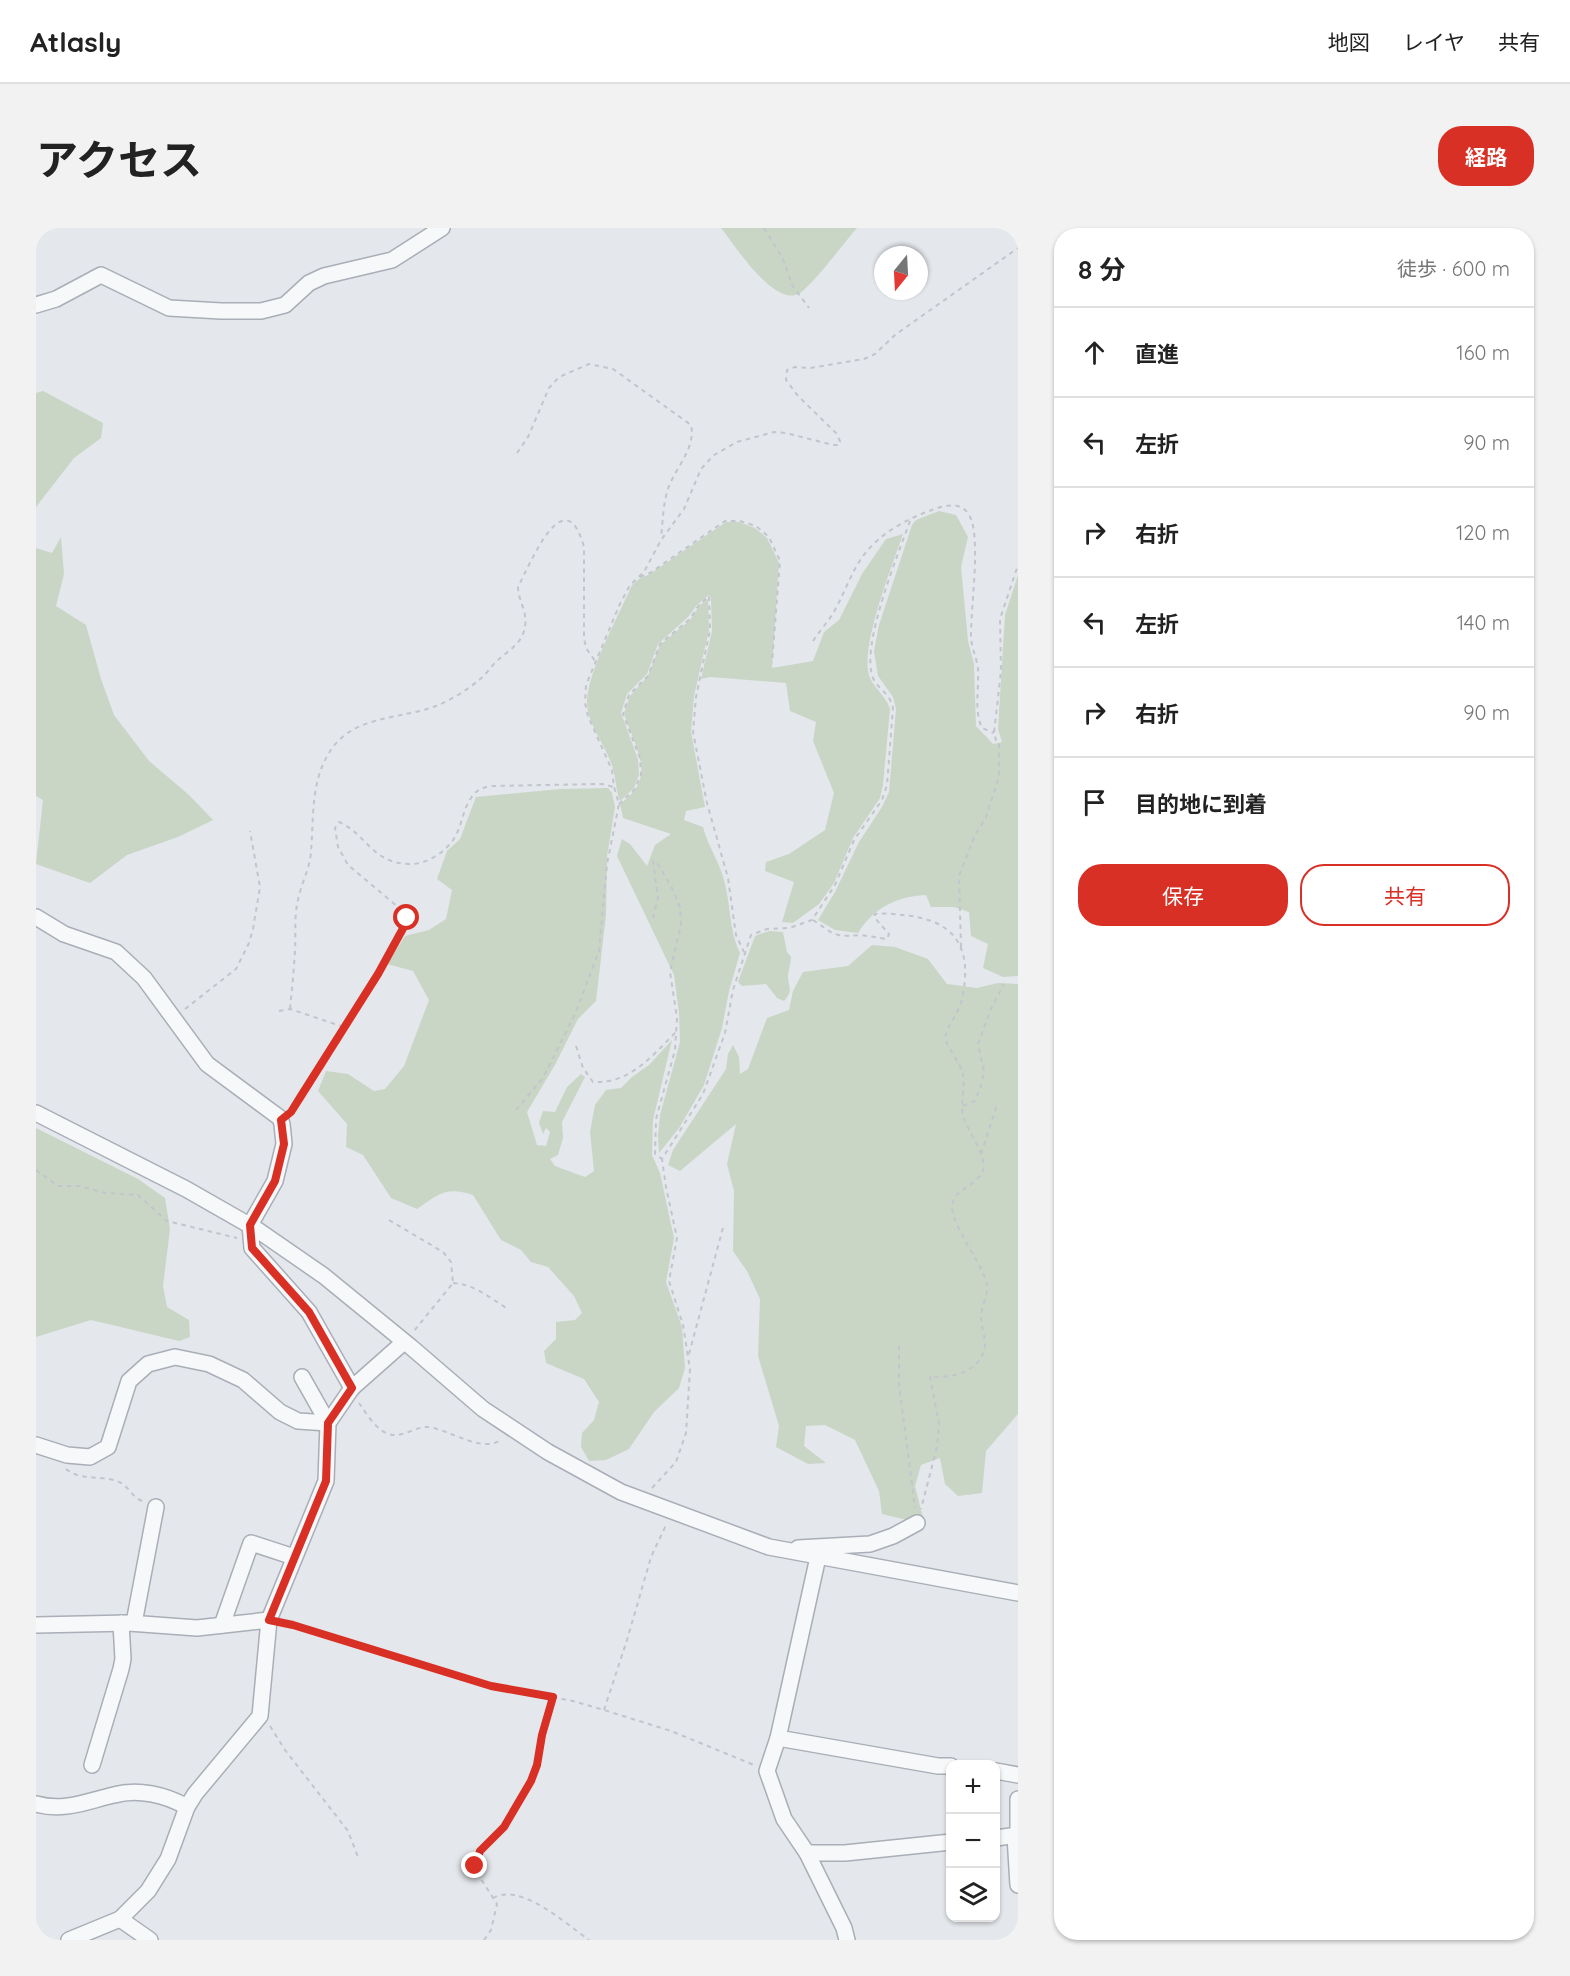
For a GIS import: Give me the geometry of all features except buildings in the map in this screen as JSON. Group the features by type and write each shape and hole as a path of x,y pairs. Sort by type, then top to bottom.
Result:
{"street":[{"path":"36,304 56,299 101,274 169,308 221,312 261,311 285,305 309,284 324,276 392,260 442,228"},
{"path":"36,917 64,934 116,952 144,978 207,1064 281,1120 284,1144 275,1181 251,1233 252,1248 309,1312 351,1389"},
{"path":"36,1113 186,1189 251,1233 324,1276 483,1409 568,1463 621,1492 769,1547 1018,1593"},
{"path":"328,1423 351,1389 404,1342"},
{"path":"36,1445 64,1454 90,1457 108,1447 129,1381 148,1364 175,1357 209,1364 243,1380 280,1412 298,1421 328,1423"},
{"path":"69,1940 120,1919 148,1891 168,1859 187,1807 195,1794 260,1716 269,1620 326,1481 328,1423 302,1377"},
{"path":"92,1766 123,1659 127,1623 156,1507"},
{"path":"783,1550 827,1545 870,1544 893,1536 917,1523"},
{"path":"222,1625 251,1543 294,1557"},
{"path":"818,1557 778,1738 767,1771 784,1819 807,1853 844,1928 847,1940"},
{"path":"36,1625 127,1623 196,1628 269,1620"},
{"path":"778,1738 946,1766"},
{"path":"1000,1772 1018,1775"},
{"path":"36,1804 56,1808 76,1806 117,1794 130,1793 157,1794 187,1807"},
{"path":"1018,1799 1018,1885"},
{"path":"1000,1837 1017,1834"},
{"path":"807,1853 845,1853 946,1843"},
{"path":"120,1919 150,1940"}],"path":[{"path":"764,228 783,259 792,285 809,308"},
{"path":"516,1110 543,1078 575,1014 599,951 607,864 619,804 612,770 588,716 585,703 586,685 630,585 644,572 661,540 684,509 701,469 714,455 737,442 760,435 786,432 839,445 840,441 836,433 798,396 786,380 787,370 795,367 810,368 864,359 875,354 895,335 1018,248"},
{"path":"517,453 528,437 549,388 559,377 589,364 613,369 691,425 693,434 691,442 669,486 664,506 661,540"},
{"path":"813,641 832,615 855,568 868,550 888,531 910,521 915,516 946,505 960,507 970,516 974,535 971,640 978,667 978,720 982,728 994,733"},
{"path":"290,1009 297,902 311,854 313,800 322,767 332,747 345,734 362,725 385,717 414,713 438,705 460,693 480,680 496,662 516,646 522,638 526,620 518,596 518,586 545,535 561,521 567,519 573,522 580,533 584,547 584,638 586,648 595,661"},
{"path":"637,578 650,573 725,521 740,521 756,526 769,537 780,561 772,663"},
{"path":"644,1501 648,1492 676,1462 686,1433 690,1369 683,1325 669,1281 677,1238 662,1159 704,1094 725,1033 733,990 751,935 767,929 789,928 812,920 835,885 854,840 882,800 886,785 892,708 890,697 873,678 870,658 871,644 910,521"},
{"path":"961,950 959,876 975,835 986,817 999,777 999,742 994,733 1001,672 1000,619 1018,566"},
{"path":"619,804 635,789 641,775 640,758 623,714 629,695 648,676 660,644 690,619 708,596 710,630 696,697 693,732 706,803 728,878 736,934 744,952"},
{"path":"281,1120 291,1112 345,1027 384,964 407,918 404,912 348,865 338,847 335,828 339,822 346,825 375,854 392,862 418,864 434,857 454,838 471,797 479,789 490,786 602,784 614,787"},
{"path":"173,1018 236,969 249,943 260,886 250,831"},
{"path":"652,918 658,898 653,861 658,864 672,888 680,907 681,925 670,972 677,1018 675,1050 656,1119 655,1154 662,1159"},
{"path":"812,920 832,933 842,936 861,935 881,940 887,939 889,934 874,917 875,914 925,917 941,925 955,936 964,962 962,1002 947,1028 945,1038 963,1075 963,1117 983,1160 983,1170 976,1180 955,1198 952,1208 960,1230 986,1281 987,1291 981,1314 985,1342 983,1356 975,1365 958,1375 944,1378 930,1377 939,1424 937,1447 917,1523"},
{"path":"962,1106 975,1101 981,1086 984,1071 978,1044 990,1011 1004,984"},
{"path":"279,1011 290,1009 345,1027"},
{"path":"576,1046 583,1068 594,1082 603,1082 626,1076 645,1064 676,1032"},
{"path":"981,1155 998,1105"},
{"path":"36,1170 58,1186 80,1186 105,1193 138,1195 167,1221 221,1235 251,1233"},
{"path":"389,1220 443,1252 451,1262 453,1283 422,1324 404,1342"},
{"path":"688,1356 723,1224"},
{"path":"453,1283 465,1284 477,1289 508,1309"},
{"path":"899,1346 900,1384 917,1523"},
{"path":"351,1389 375,1425 387,1434 399,1435 427,1427 470,1441 489,1444 500,1442 511,1428"},
{"path":"64,1454 64,1467 68,1472 87,1478 114,1480 126,1485 133,1497 156,1507"},
{"path":"604,1710 651,1557 667,1523"},
{"path":"269,1620 293,1625 491,1686 553,1697 604,1710 671,1731 767,1771"},
{"path":"484,1940 491,1930 497,1904 492,1899 475,1866 480,1851 504,1827 531,1781 553,1697"},
{"path":"260,1710 285,1750 348,1831 358,1857"},
{"path":"492,1899 509,1893 520,1895 536,1903 589,1940"}],"green space":[{"path":"721,228 857,228 804,290 798,294 788,295 777,291 755,272"},
{"path":"43,391 103,423 101,438 74,458 36,507 36,393"},
{"path":"939,511 956,515 968,537 961,567 968,641 974,664 976,726 993,744 1002,742 998,729 1005,615 1018,575 1018,976 1003,977 983,968 988,944 971,936 969,912 954,907 931,907 926,895 906,898 887,905 871,917 858,933 835,930 818,920 835,892 859,842 889,792 896,709 893,697 878,676 874,651 879,625 912,525 916,520"},
{"path":"726,522 739,522 755,528 767,538 779,563 772,668 813,661 824,632 839,620 862,574 886,539 903,534 878,607 869,648 870,678 890,709 880,798 853,838 834,883 819,904 793,923 782,922 794,882 765,871 766,862 789,854 825,830 834,793 813,741 816,722 790,711 786,683 710,677 701,679 712,631 709,595 658,644 647,674 627,694 621,713 638,759 639,775 634,788 620,801 610,761 593,727 588,709 587,701 593,674 632,585"},
{"path":"61,537 64,574 56,606 86,625 114,715 149,761 189,795 213,820 178,837 127,855 90,883 36,864 43,800 36,796 36,548 52,553"},
{"path":"708,599 709,630 694,696 691,732 705,807 686,811 684,820 703,827 718,862 727,893 736,945 740,953 729,991 722,1028 704,1085 679,1128 659,1153 660,1115 680,1042 674,975 617,856 622,839 630,844 647,866 655,845 671,834 623,818 620,804 634,791 641,772 638,752 624,713 630,696 648,676 660,645 690,620 700,605"},
{"path":"608,788 612,793 615,807 607,856 606,915 596,1001 578,1019 556,1063 527,1112 537,1145 546,1146 550,1132 546,1128 543,1134 539,1123 543,1111 555,1112 567,1087 581,1074 585,1077 562,1122 563,1138 558,1155 550,1159 555,1166 585,1177 594,1171 590,1132 595,1105 606,1090 621,1088 649,1065 672,1040 653,1120 652,1155 660,1173 674,1238 666,1282 682,1327 685,1368 679,1388 654,1412 629,1449 606,1460 589,1461 581,1447 582,1433 594,1420 599,1402 584,1379 546,1363 544,1351 556,1339 556,1322 575,1320 582,1313 574,1296 548,1267 531,1262 521,1250 501,1240 473,1195 456,1191 443,1193 417,1209 391,1198 363,1155 346,1147 347,1124 318,1091 326,1071 348,1074 374,1091 385,1089 404,1066 429,1000 413,971 387,964 405,936 429,930 446,919 452,890 437,879 447,851 460,839 476,797 560,789"},
{"path":"769,931 783,932 787,952 791,957 788,977 790,987 784,1001 777,998 766,984 742,986 738,982 755,936"},
{"path":"872,945 895,947 928,959 947,984 977,988 998,983 1018,984 1018,1414 986,1451 982,1493 958,1496 945,1484 940,1458 921,1465 915,1486 923,1518 907,1520 882,1514 879,1491 855,1440 825,1425 806,1426 804,1446 826,1463 808,1464 776,1447 779,1426 758,1356 760,1299 747,1271 733,1251 734,1191 727,1164 736,1124 680,1171 668,1165 673,1150 726,1069 728,1054 733,1045 739,1057 740,1074 748,1069 767,1018 789,1010 793,991 803,972 848,966"},
{"path":"36,1128 138,1179 165,1198 170,1229 163,1286 167,1307 189,1320 190,1337 179,1341 91,1320 36,1337"}],"route":[{"path":"407,918 378,974 345,1027 291,1112 281,1120 284,1144 275,1181 250,1225 252,1248 309,1312 352,1388 328,1423 326,1481 269,1620 293,1625 491,1686 553,1697 531,1781 504,1827 480,1851 475,1866"}]}
